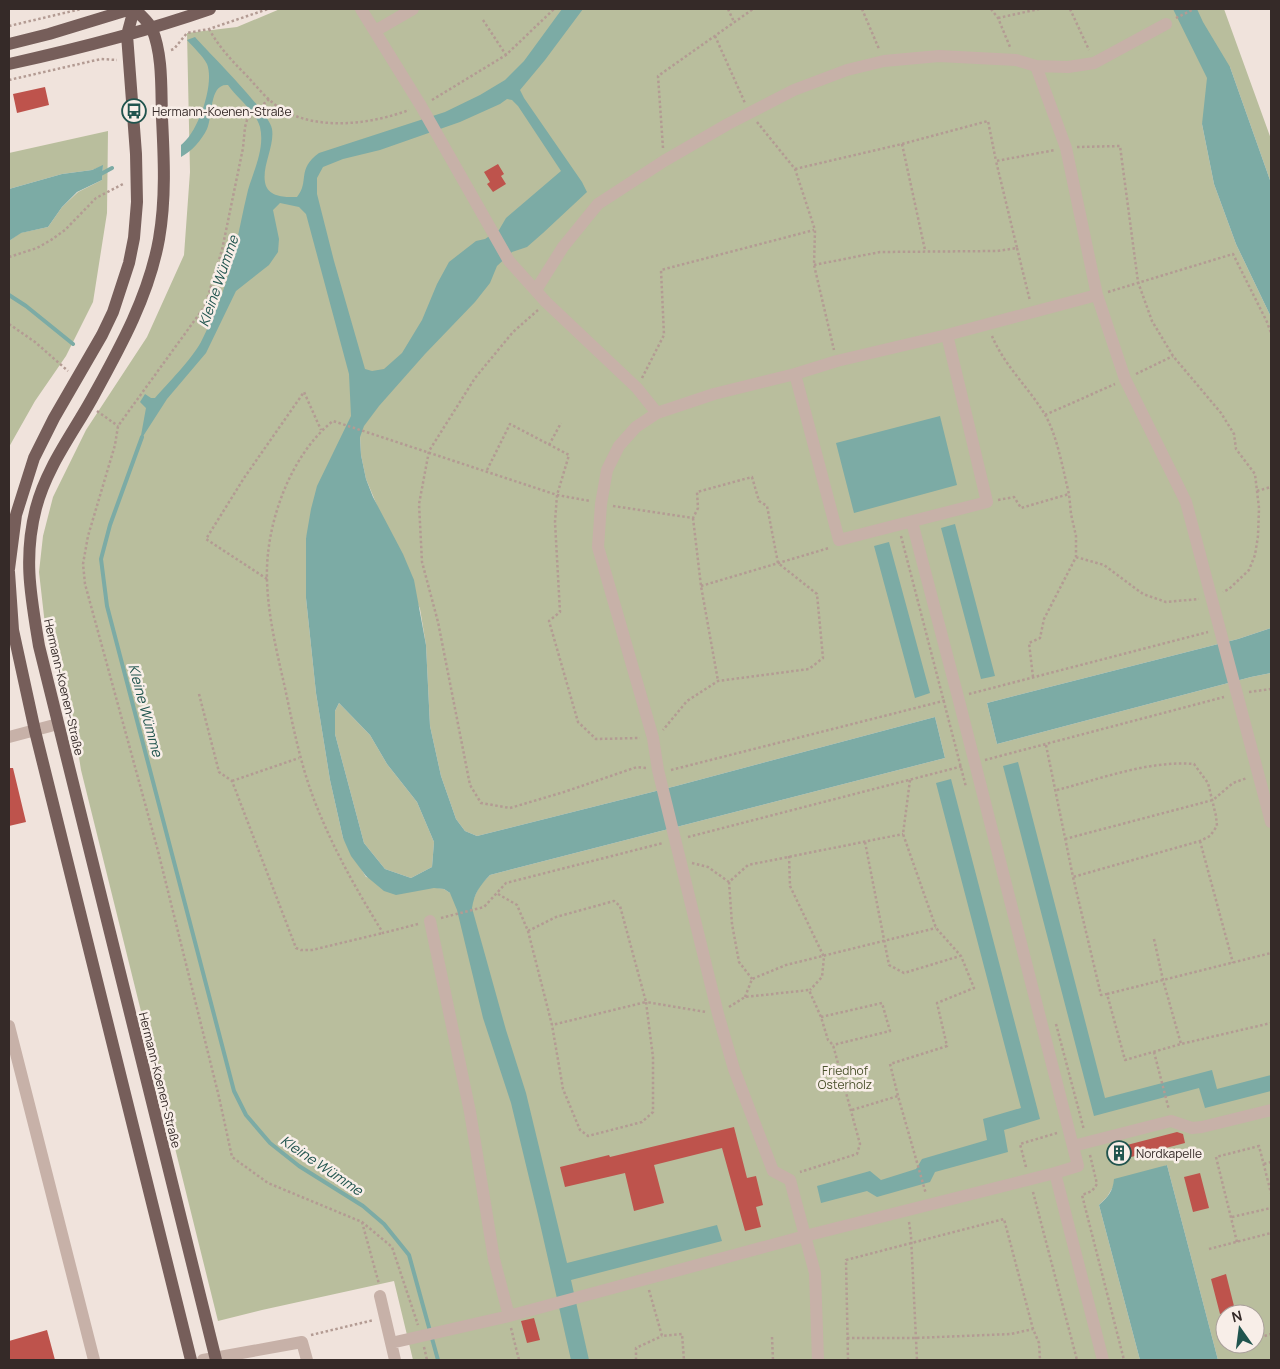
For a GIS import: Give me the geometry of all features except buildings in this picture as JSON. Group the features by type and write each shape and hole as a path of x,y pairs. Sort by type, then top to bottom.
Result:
{"main road":[{"name":"Hermann-Koenen-Straße","path":"133,9 152,28 160,64 164,182 159,241 146,286 134,318 93,397 52,465 38,502 31,533 28,556 29,578 39,646 211,1359"},
{"path":"9,44 133,9 127,35 134,111 137,178 134,238 122,287 102,335 54,418 34,458 16,515 9,570 13,630 35,731 191,1360"},
{"path":"9,64 87,46 210,9"}],"street":[{"path":"362,9 421,106 509,261 546,302 637,388 657,413"},
{"path":"375,31 413,9"},
{"path":"536,290 563,247 598,204 664,162 794,90 847,70 884,61 939,56 1016,60 1036,66 1068,67 1094,63 1166,24"},
{"path":"1036,66 1066,148 1097,295 1125,379 1186,502 1222,631 1271,822"},
{"path":"818,1360 815,1273 790,1180 773,1171 734,1069 680,864 659,776 653,738 598,547 601,504 607,470 619,446 636,427 657,413 714,394 795,374 837,361 988,325 1097,295"},
{"path":"795,374 839,540 912,522 987,502 946,335"},
{"path":"391,1343 509,1316 805,1236 1078,1166 912,522"},
{"path":"9,737 58,724"},
{"path":"430,921 470,1112 494,1259 509,1316"},
{"path":"9,1026 94,1360"},
{"path":"1074,1146 1171,1121 1192,1128 1202,1127 1271,1110"},
{"path":"1056,1172 1103,1360"},
{"path":"380,1296 395,1360"},
{"path":"211,1359 302,1342 307,1360"}],"path":[{"path":"9,26 82,9"},
{"path":"158,54 174,49 187,33 208,30 268,9"},
{"path":"728,9 734,22"},
{"path":"664,162 658,76 753,9"},
{"path":"862,9 884,61"},
{"path":"991,9 998,18 1016,60"},
{"path":"998,18 1039,9"},
{"path":"1070,9 1094,63"},
{"path":"1166,24 1194,9"},
{"path":"483,20 506,55"},
{"path":"208,30 219,48 269,99 247,120 222,250 205,306 118,426 115,445 88,536 83,564 86,584 158,851 219,1096 232,1157 268,1183 362,1222 392,1247 413,1305 428,1360"},
{"path":"715,36 750,113 795,169 814,230 814,264 837,361"},
{"path":"9,80 101,58"},
{"path":"795,169 902,144 988,121 996,161"},
{"path":"902,144 925,250"},
{"path":"9,257 37,248 51,240 65,230 96,198 137,178"},
{"path":"637,388 664,335 661,270 814,230"},
{"path":"1017,248 1033,312"},
{"path":"1097,295 1233,254 1271,333"},
{"path":"546,302 514,332 475,378 429,451 419,504 422,562 438,622 470,785 482,803 510,808 638,767 659,776 958,697 1222,631"},
{"path":"988,325 998,350 1045,414 1058,448 1069,494 1076,536 1076,557 1044,619 1040,638 1029,643 1033,678"},
{"path":"1045,414 1173,356"},
{"path":"267,579 206,539 244,478 304,392 321,430"},
{"path":"383,933 340,859 319,812 299,758 270,610 267,579 273,525 283,491 296,467 321,430 333,420 557,495 692,518"},
{"path":"486,470 510,424 569,455 557,495 555,522 560,612 549,621 578,722 596,739 653,738 665,729 687,701 718,681 809,669 824,658 817,594 778,563 767,506 759,501 752,478 697,492 698,508 692,518 701,586 718,681"},
{"path":"550,445 561,424"},
{"path":"1257,491 1271,486"},
{"path":"987,502 1014,497 1022,508 1069,494"},
{"path":"898,525 968,795"},
{"path":"701,586 830,548 839,540"},
{"path":"1076,557 1104,565 1143,594 1166,602 1212,597"},
{"path":"198,694 219,772 232,781 296,948 312,950 484,907 506,884 674,837 1046,745 1237,691 1271,689"},
{"path":"1046,745 1057,790 1073,877 1101,995 1271,953"},
{"path":"232,781 299,758"},
{"path":"1057,790 1141,768 1176,762 1194,764 1208,783 1213,800 1217,826 1210,836 1200,841 1073,877"},
{"path":"1065,839 1213,800 1233,783 1258,775"},
{"path":"910,780 903,834 936,928 961,956 974,988 936,1003 947,1046 890,1064 930,1205"},
{"path":"729,882 748,865 903,834"},
{"path":"1200,841 1233,963"},
{"path":"866,842 890,965 904,973 961,956"},
{"path":"552,1025 646,1002 718,1014 745,997 810,990 822,977 824,957 790,886 789,856"},
{"path":"680,864 696,863 708,867 729,882"},
{"path":"729,882 732,924 740,962 752,980"},
{"path":"498,894 517,905 528,931 552,1025 563,1089 580,1130 588,1136 642,1122 653,1112 653,1057 646,1002 620,906 614,901 556,917 528,931"},
{"path":"745,997 752,980 786,965 936,928"},
{"path":"1154,939 1181,1044"},
{"path":"790,1180 799,1173 814,1167 857,1154 860,1144 833,1045 828,1040 810,990"},
{"path":"1107,994 1125,1060 1271,1022"},
{"path":"821,1017 882,1003 890,1031 833,1045"},
{"path":"1154,1052 1167,1105"},
{"path":"852,1110 898,1096"},
{"path":"1057,1133 1020,1144 1077,1360"},
{"path":"1237,1242 1216,1157 1259,1146 1271,1193"},
{"path":"1264,1164 1271,1162"},
{"path":"1232,1217 1271,1208"},
{"path":"907,1211 911,1243 917,1360"},
{"path":"848,1360 846,1260 1004,1219 1033,1329 1039,1343 1040,1360"},
{"path":"362,1222 380,1288 380,1296"},
{"path":"1209,1249 1271,1234"},
{"path":"646,1279 662,1336"},
{"path":"509,1316 519,1360"},
{"path":"302,1342 307,1336 385,1317"},
{"path":"847,1338 915,1338 1011,1334 1033,1329"},
{"path":"636,1360 636,1348 662,1336 682,1334 684,1360"},
{"path":"772,1338 773,1360"}],"green space":[{"name":"Friedhof Osterholz","path":"280,9 1224,9 1271,139 1271,183 1230,67 1202,124 1214,184 1236,244 1271,317 1271,628 1238,639 987,703 997,744 1271,673 1271,1360 1218,1360 1216,1354 1265,1354 1265,1304 1215,1304 1215,1349 1167,1165 1113,1187 1099,1205 1140,1360 413,1360 394,1281 218,1321 81,770 77,745 45,625 39,572 43,536 53,497 86,430 147,337 184,255 190,172 187,33 237,27","holes":["360,436 361,455 366,479 420,609 426,645 430,726 441,776 456,819 465,831 477,836 676,786 935,717 945,758 490,875 480,885 474,898 450,893 444,889 366,877 343,838 330,780 316,693 306,598 306,538"]},
{"path":"108,131 107,213 93,302 66,356 35,401 9,447 9,241 20,233 48,227 62,207 78,192 102,180 103,166 92,170 62,174 9,189 9,153"},
{"path":"339,703 370,735 387,764 417,802 434,842 432,867 411,878 385,869 364,843 335,734 335,711"}],"water":[{"path":"562,9 583,9 520,90 587,192 527,247 512,252 497,266 490,283 475,302 379,406 364,426 360,437 361,455 366,479 414,580 426,645 430,726 441,776 456,819 465,831 477,836 676,786 935,717 945,758 490,875 478,890 472,908 506,1030 526,1093 567,1263 717,1225 722,1241 571,1280 589,1360 571,1360 511,1103 483,1018 457,910 450,893 444,889 434,888 396,895 384,891 366,876 351,856 343,838 330,780 316,693 306,598 306,538 317,486 351,416 349,374 306,214 299,207 280,203 273,210 279,239 278,252 269,265 236,291 206,353 167,399 140,441 146,408 140,402 145,394 155,398 191,356 201,342 218,304 236,246 248,190 261,143 260,127 255,116 228,85 222,86 215,95 205,133 192,149 181,157 181,145 187,139 199,119 209,83 207,64 187,40 195,37 261,110 272,129 265,172 266,186 275,195 289,197 297,197 303,186 305,170 312,159 319,153 445,112 505,80 524,61","holes":["507,99 512,100 518,106 561,171 506,218 499,230 485,239 476,241 449,262 437,284 422,320 402,353 384,369 372,371 365,369 317,194 317,178 323,167 343,159 380,150 460,122","339,703 370,735 387,764 417,802 434,842 432,867 411,878 385,869 364,843 335,734 335,711"]},
{"path":"1173,9 1197,9 1230,67 1271,183 1271,317 1236,244 1214,184 1202,124 1207,78"},
{"path":"103,165 102,180 77,192 62,207 48,227 21,233 9,241 9,189 62,174 92,170"},
{"path":"940,416 957,485 854,513 836,443"},
{"path":"955,524 995,676 981,679 941,528"},
{"path":"889,542 930,693 915,698 874,546"},
{"path":"1271,628 1271,673 997,744 987,703 1238,639"},
{"path":"1018,762 1105,1098 1212,1070 1217,1089 1271,1075 1271,1091 1205,1108 1199,1088 1094,1116 1003,766"},
{"path":"951,779 1040,1119 1004,1130 1008,1152 935,1172 930,1182 877,1197 867,1191 821,1203 817,1186 870,1171 881,1180 916,1169 922,1159 987,1140 983,1119 1021,1108 936,783"},
{"path":"1167,1165 1218,1360 1140,1360 1099,1205 1110,1194 1114,1179"}],"waterway":[{"path":"99,175 112,168"},
{"path":"9,295 26,306 73,344"},
{"name":"Kleine Wümme","path":"142,437 110,525 101,559 107,606 234,1091 246,1115 270,1143 299,1166 363,1206 384,1224 409,1255 438,1360"}],"place":[{"name":"Hermann-Koenen-Straße","path":"134,111"},
{"name":"Nordkapelle","path":"1119,1153"}]}
